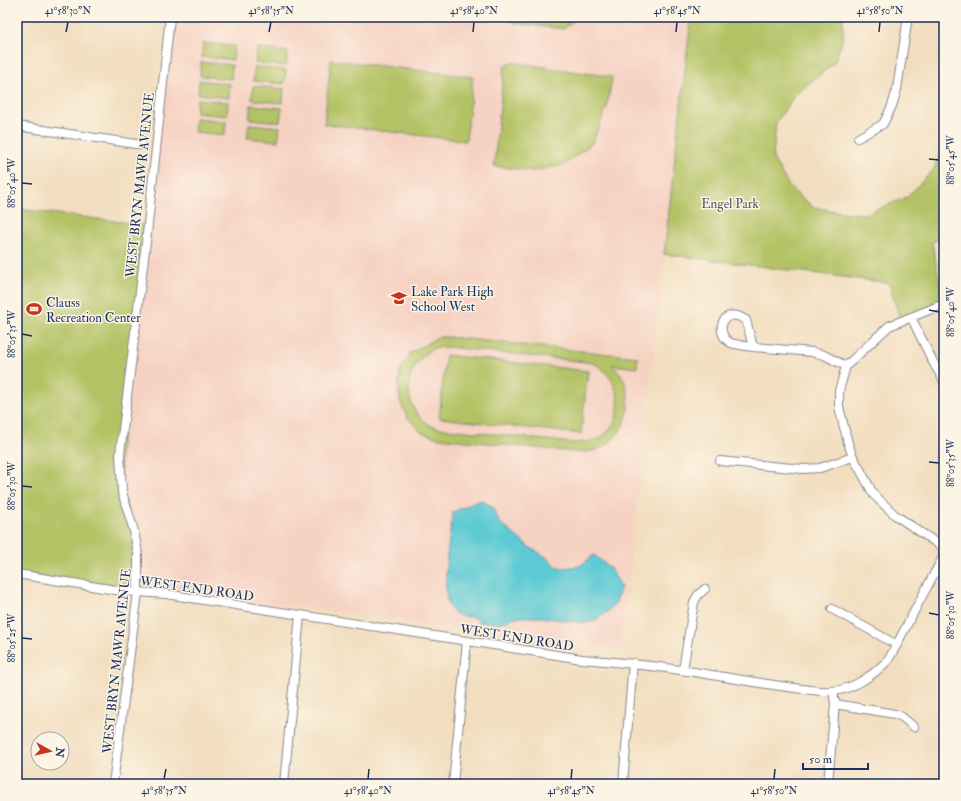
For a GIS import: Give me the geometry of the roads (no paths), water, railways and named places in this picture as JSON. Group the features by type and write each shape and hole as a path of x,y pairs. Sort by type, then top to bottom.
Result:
{"street":[{"name":"WEST BRYN MAWR AVENUE","path":"113,784 138,592 138,554 134,531 122,492 120,454 170,17"},
{"path":"858,138 882,124 892,106 897,89 908,17"},
{"path":"17,126 142,145"},
{"path":"944,304 889,326 846,366 839,391 839,407 848,443 853,457 874,495 901,519 944,548"},
{"path":"753,347 746,320 738,315 730,315 724,319 721,326 722,332 726,339 731,343 753,347 812,352 824,355 846,366"},
{"path":"911,317 932,362 944,381"},
{"path":"720,461 802,469 826,466 853,457"},
{"name":"WEST END ROAD","path":"17,574 138,592 166,594 582,659 633,663 777,686 833,691 845,688 876,672 889,659 944,555"},
{"path":"683,670 694,602 698,595 705,589"},
{"path":"832,609 897,645"},
{"path":"284,784 300,615"},
{"path":"453,784 467,641"},
{"path":"623,784 633,663"},
{"path":"828,784 835,704 833,691"},
{"path":"835,704 895,714 902,717 914,727"}],"water":[{"path":"481,500 492,507 500,523 529,547 546,557 556,566 562,568 580,566 594,555 609,567 621,586 616,602 604,615 596,620 586,623 540,617 514,617 497,623 479,622 475,617 454,613 447,600 446,588 448,547 453,512"}],"place":[{"name":"Lake Park High School West","path":"399,298"},
{"name":"Clauss Recreation Center","path":"34,309"}],"park label":[{"name":"Engel Park","path":"730,203"}]}
